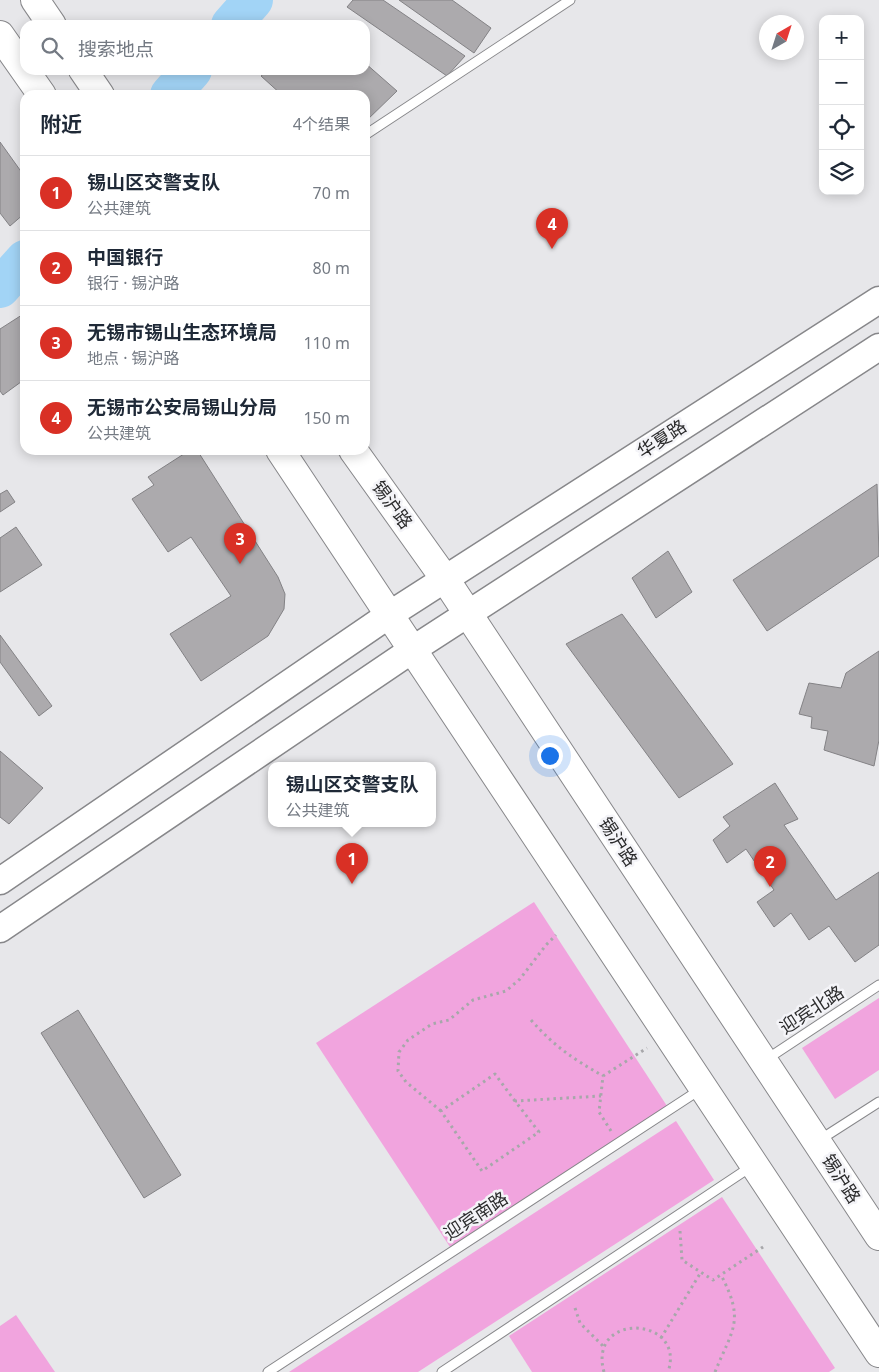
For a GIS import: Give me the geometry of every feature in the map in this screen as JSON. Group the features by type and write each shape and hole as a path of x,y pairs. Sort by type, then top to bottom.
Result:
{"main road":[{"path":"35,0 49,20"},
{"path":"0,35 20,64"},
{"path":"28,75 38,90"},
{"path":"86,75 97,90"},
{"path":"283,455 879,1353"},
{"name":"锡沪路","path":"357,455 445,579 879,1236"}],"street":[{"name":"华夏路","path":"0,881 389,615 879,300"},
{"path":"0,929 412,650 879,348"}],"lane":[{"path":"370,132 570,0"},
{"name":"迎宾北路","path":"763,1061 879,985"},
{"name":"迎宾南路","path":"268,1372 703,1088"},
{"path":"817,1142 879,1102"},
{"path":"442,1372 754,1165"}],"path":[{"path":"440,1111 496,1074 539,1132 482,1171 440,1111 406,1082 398,1071 399,1052 408,1040 420,1030 432,1024 449,1020 473,1000 506,991 520,979 556,935"},
{"path":"531,1020 552,1044 571,1058 603,1076"},
{"path":"603,1076 647,1047"},
{"path":"603,1076 599,1112 612,1132"},
{"path":"515,1101 601,1096"},
{"path":"680,1225 682,1260 713,1280 766,1245"},
{"path":"661,1338 701,1272"},
{"path":"715,1372 735,1323 735,1305 721,1275"},
{"path":"575,1308 580,1324 605,1348"},
{"path":"604,1372 602,1359 610,1338 619,1331 630,1327 647,1329 661,1338 668,1347 670,1358 668,1372"}],"shaded area":[{"path":"534,902 667,1106 450,1247 316,1043"},
{"path":"879,998 879,1070 835,1099 802,1048"},
{"path":"676,1121 714,1180 418,1372 289,1372"},
{"path":"722,1197 835,1368 829,1372 532,1372 509,1336"},
{"path":"16,1315 55,1372 0,1372 0,1326"}],"building":[{"path":"353,0 383,0 465,56 447,76 370,23 370,20 366,20 347,7"},
{"path":"399,0 452,0 491,28 474,53"},
{"path":"370,67 397,91 370,117 370,90 276,90 261,76 370,75"},
{"path":"0,142 20,170 20,217 10,226 0,213"},
{"path":"20,316 20,383 3,395 0,391 0,329"},
{"path":"182,455 200,455 278,577 285,594 284,609 268,636 201,681 170,634 231,596 191,537 168,552 132,499 154,485 148,477"},
{"path":"877,484 879,556 767,631 733,580"},
{"path":"7,490 15,502 0,512 0,494"},
{"path":"16,527 42,565 0,592 0,538"},
{"path":"668,551 692,592 656,618 632,578"},
{"path":"622,614 733,764 679,798 566,644"},
{"path":"0,635 52,706 39,716 0,662"},
{"path":"879,651 879,740 874,766 824,750 828,731 811,728 812,717 799,714 809,683 841,688 846,673"},
{"path":"0,751 43,788 9,824 0,817"},
{"path":"775,783 798,819 784,825 836,900 879,872 879,945 855,962 829,926 809,940 791,913 774,927 757,902 774,890 746,849 727,863 713,840 730,826 723,817"},
{"path":"78,1010 181,1175 144,1198 41,1033"}],"waterway":[{"path":"235,20 253,0"},
{"path":"174,90 188,75"},
{"path":"0,288 20,266"}],"place":[{"name":"无锡市公安局锡山分局","path":"552,249"},
{"name":"无锡市锡山生态环境局","path":"240,564"},
{"name":"锡山区交警支队","path":"352,884"},
{"name":"中国银行","path":"770,887"}]}
